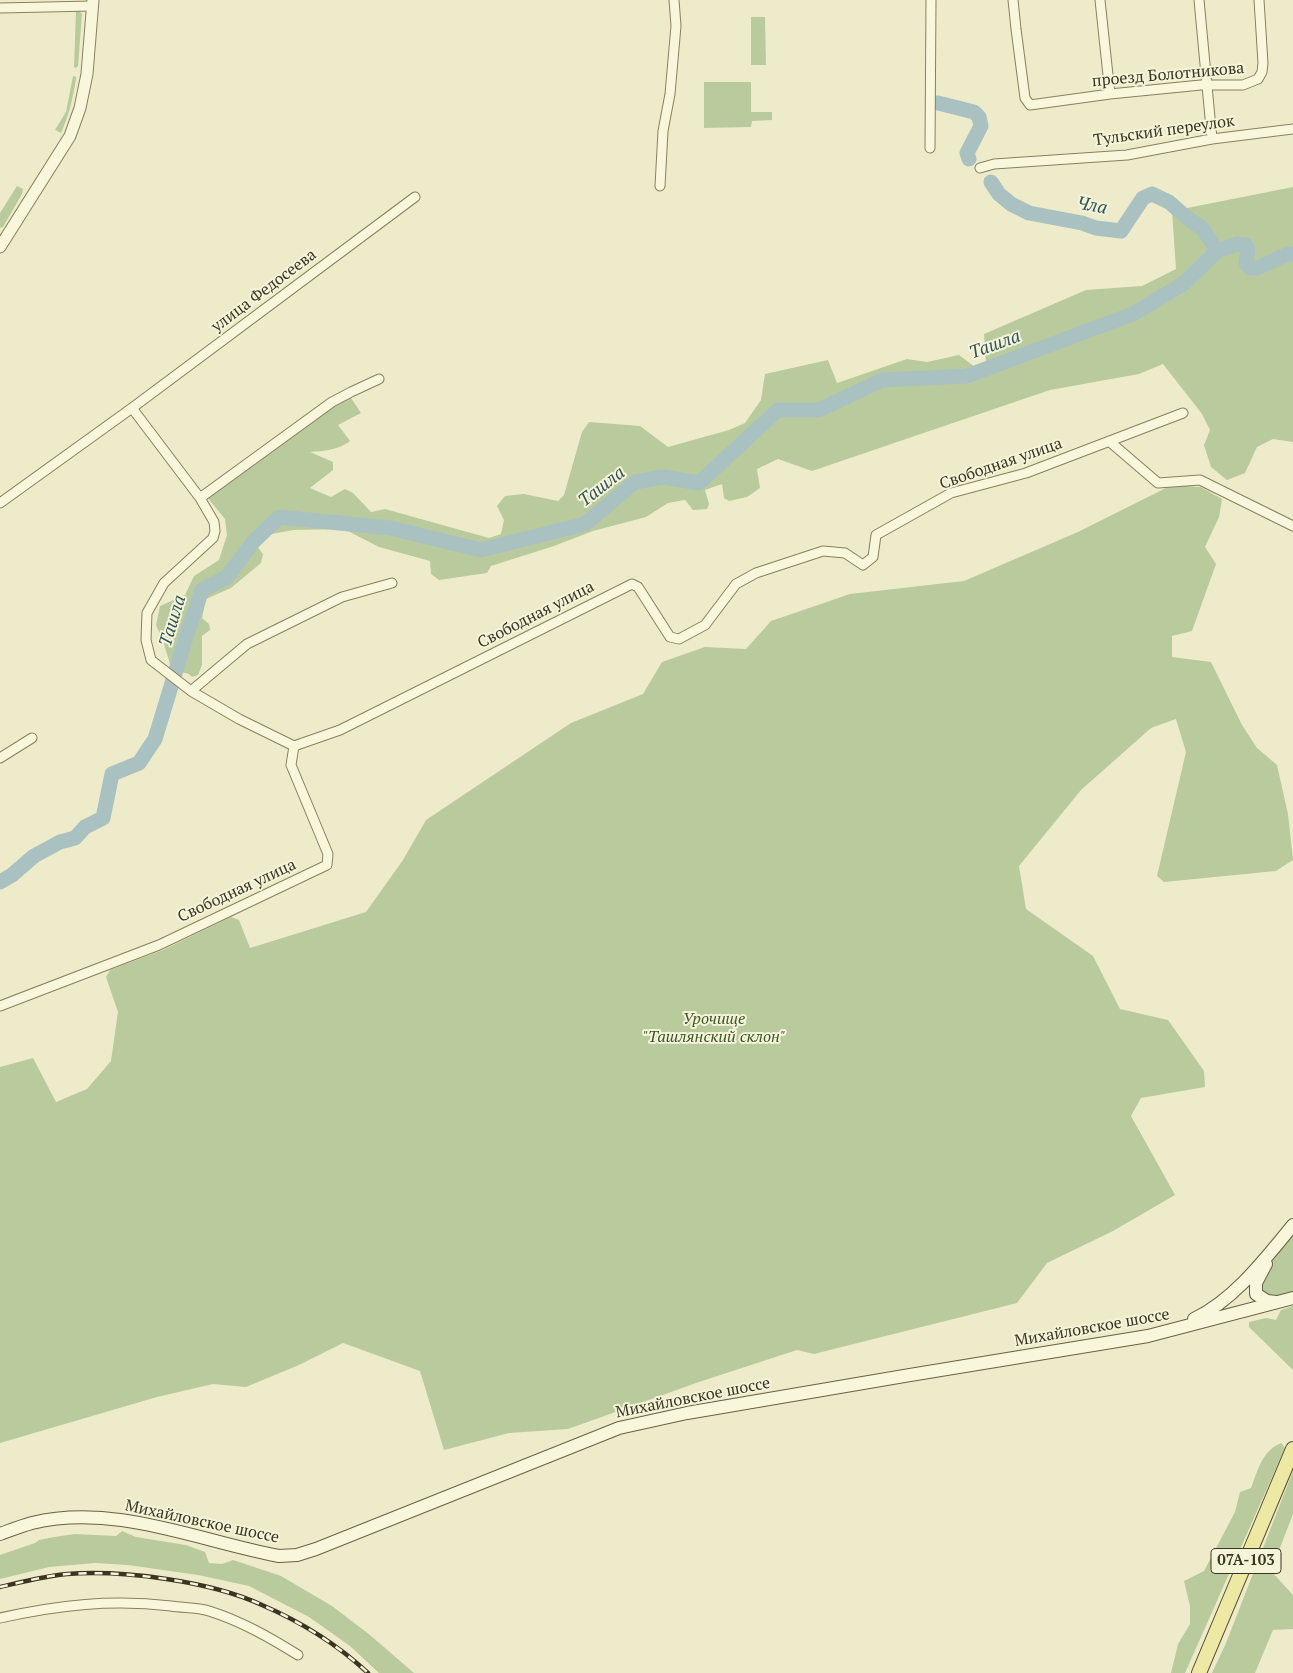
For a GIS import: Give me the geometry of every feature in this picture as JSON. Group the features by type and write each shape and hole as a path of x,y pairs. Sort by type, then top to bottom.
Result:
{"main road":[{"path":"1167,1332 1203,1315 1230,1296 1293,1225"},
{"path":"1278,1302 1260,1298 1256,1294 1255,1288 1259,1274 1280,1240"},
{"name":"Михайловское шоссе","path":"0,1534 32,1524 54,1520 96,1518 146,1524 279,1556 297,1555 619,1428 687,1413 1167,1332 1293,1298"},
{"name":"07А-103","path":"1199,1673 1293,1449"}],"street":[{"path":"660,186 662,132 670,94 676,26 674,0"},
{"path":"930,148 931,0"},
{"name":"проезд Болотникова","path":"1014,0 1025,98 1030,105 1206,84 1243,85 1258,79 1262,72 1263,63 1259,0"},
{"path":"1100,0 1110,94"},
{"path":"1199,0 1212,139"},
{"path":"0,8 93,3 87,74 80,108 70,136 1,245"},
{"name":"Тульский переулок","path":"980,168 994,164 1127,155 1212,139 1293,129"},
{"name":"улица Федосеева","path":"0,503 132,408 415,197"},
{"path":"200,498 332,402 379,379"},
{"path":"132,408 200,498 214,522 215,531 213,538 164,584 147,613 146,640 151,660 191,691 239,719 294,746"},
{"name":"Свободная улица","path":"0,1006 159,945 327,865 328,854 291,765 294,746 340,730 632,584 638,587 670,637 679,638 705,625 736,584 756,573 823,551 845,553 862,565 873,557 876,535 951,493 1026,473 1183,413"},
{"path":"1109,441 1158,483 1200,480 1293,526"},
{"path":"191,691 246,644 342,597 392,584"},
{"path":"0,758 32,738"},
{"path":"0,1618 77,1604 139,1603 207,1610 257,1630 298,1655"}],"green space":[{"path":"78,10 82,14 78,66 76,68 74,67 76,11"},
{"path":"751,17 765,17 766,65 751,65"},
{"path":"73,76 76,77 74,93 61,133 55,130 66,112"},
{"path":"704,82 751,82 751,112 772,112 772,120 752,121 751,127 704,128"},
{"path":"17,186 23,189 22,194 3,227 0,228 0,213"},
{"path":"1293,187 1293,442 1273,439 1257,447 1245,473 1227,480 1211,467 1204,445 1210,430 1202,414 1163,364 1139,374 1050,390 812,471 778,459 757,469 760,488 747,497 729,501 724,498 722,484 705,490 709,504 707,509 693,510 685,500 668,503 646,517 593,531 554,546 491,566 487,573 439,580 431,574 430,561 379,547 344,529 294,530 266,535 256,545 263,554 261,563 231,588 206,599 202,618 209,624 210,630 202,636 202,665 198,675 192,677 189,674 174,670 170,664 156,625 160,606 185,595 194,576 219,560 227,535 225,519 207,497 349,395 361,413 338,425 350,441 336,448 310,452 333,462 333,470 310,488 331,497 345,489 353,493 371,512 385,509 489,538 501,534 504,520 497,506 505,496 524,494 558,501 564,495 582,432 589,422 640,426 668,447 729,430 745,423 761,400 765,374 828,360 837,383 907,359 927,362 959,355 987,376 984,334 1086,290 1142,286 1176,269 1172,211"},
{"name":"Урочище \"Ташлянский склон\"","path":"1172,485 1201,487 1222,499 1219,517 1205,547 1216,564 1192,631 1172,636 1172,657 1211,662 1242,725 1257,748 1277,765 1288,814 1293,860 1276,871 1164,882 1157,876 1186,752 1176,719 1151,728 1081,790 1019,866 1026,909 1093,956 1120,1009 1168,1020 1204,1071 1205,1087 1141,1098 1131,1116 1175,1195 1113,1231 1047,1263 1017,1303 814,1354 797,1350 699,1382 568,1429 509,1433 444,1450 420,1371 343,1343 299,1365 246,1387 213,1384 157,1397 0,1443 0,1067 33,1058 56,1102 87,1089 111,1061 118,1012 106,977 110,970 163,950 231,917 239,920 250,948 366,912 403,860 426,820 571,723 643,694 662,662 705,647 746,649 771,621 850,594 964,581 1078,532"},
{"path":"1293,1234 1293,1294 1272,1297 1263,1292 1261,1286 1262,1274"},
{"path":"1293,1306 1293,1370 1249,1327 1249,1322 1266,1318 1276,1320 1281,1310"},
{"path":"1281,1443 1285,1448 1185,1673 1171,1673 1178,1644 1190,1624 1190,1606 1184,1581 1204,1571 1235,1512 1240,1492 1251,1488 1265,1456"},
{"path":"1293,1471 1293,1514 1271,1571 1293,1595 1293,1629 1273,1630 1255,1673 1212,1673 1226,1643"},
{"path":"122,1531 136,1537 186,1545 205,1552 209,1563 222,1564 233,1560 281,1576 332,1606 370,1635 414,1673 379,1673 350,1646 309,1617 249,1586 198,1575 128,1565 95,1563 49,1567 0,1579 0,1555 39,1540 54,1537 75,1534 116,1536"}],"waterway":[{"name":"Чла","path":"938,103 974,112 979,117 981,126 967,153 969,159"},
{"name":"Чла","path":"991,182 999,194 1011,204 1029,213 1082,223 1096,228 1121,231 1143,198 1152,194 1169,202 1203,229 1217,251"},
{"name":"Ташла","path":"0,882 12,875 34,856 60,842 75,838 85,827 103,818 112,774 139,763 155,739 202,590 227,577 253,542 279,517 390,528 481,550 585,524 635,482 663,477 699,483 778,410 819,410 882,380 967,376 1133,314 1183,284 1217,251 1237,244 1246,245 1248,250 1246,263 1250,268 1257,268 1288,254 1293,254"}],"railway":[{"path":"0,1587 50,1576 90,1573 166,1579 218,1589 262,1605 290,1618 331,1643 368,1673"}]}
